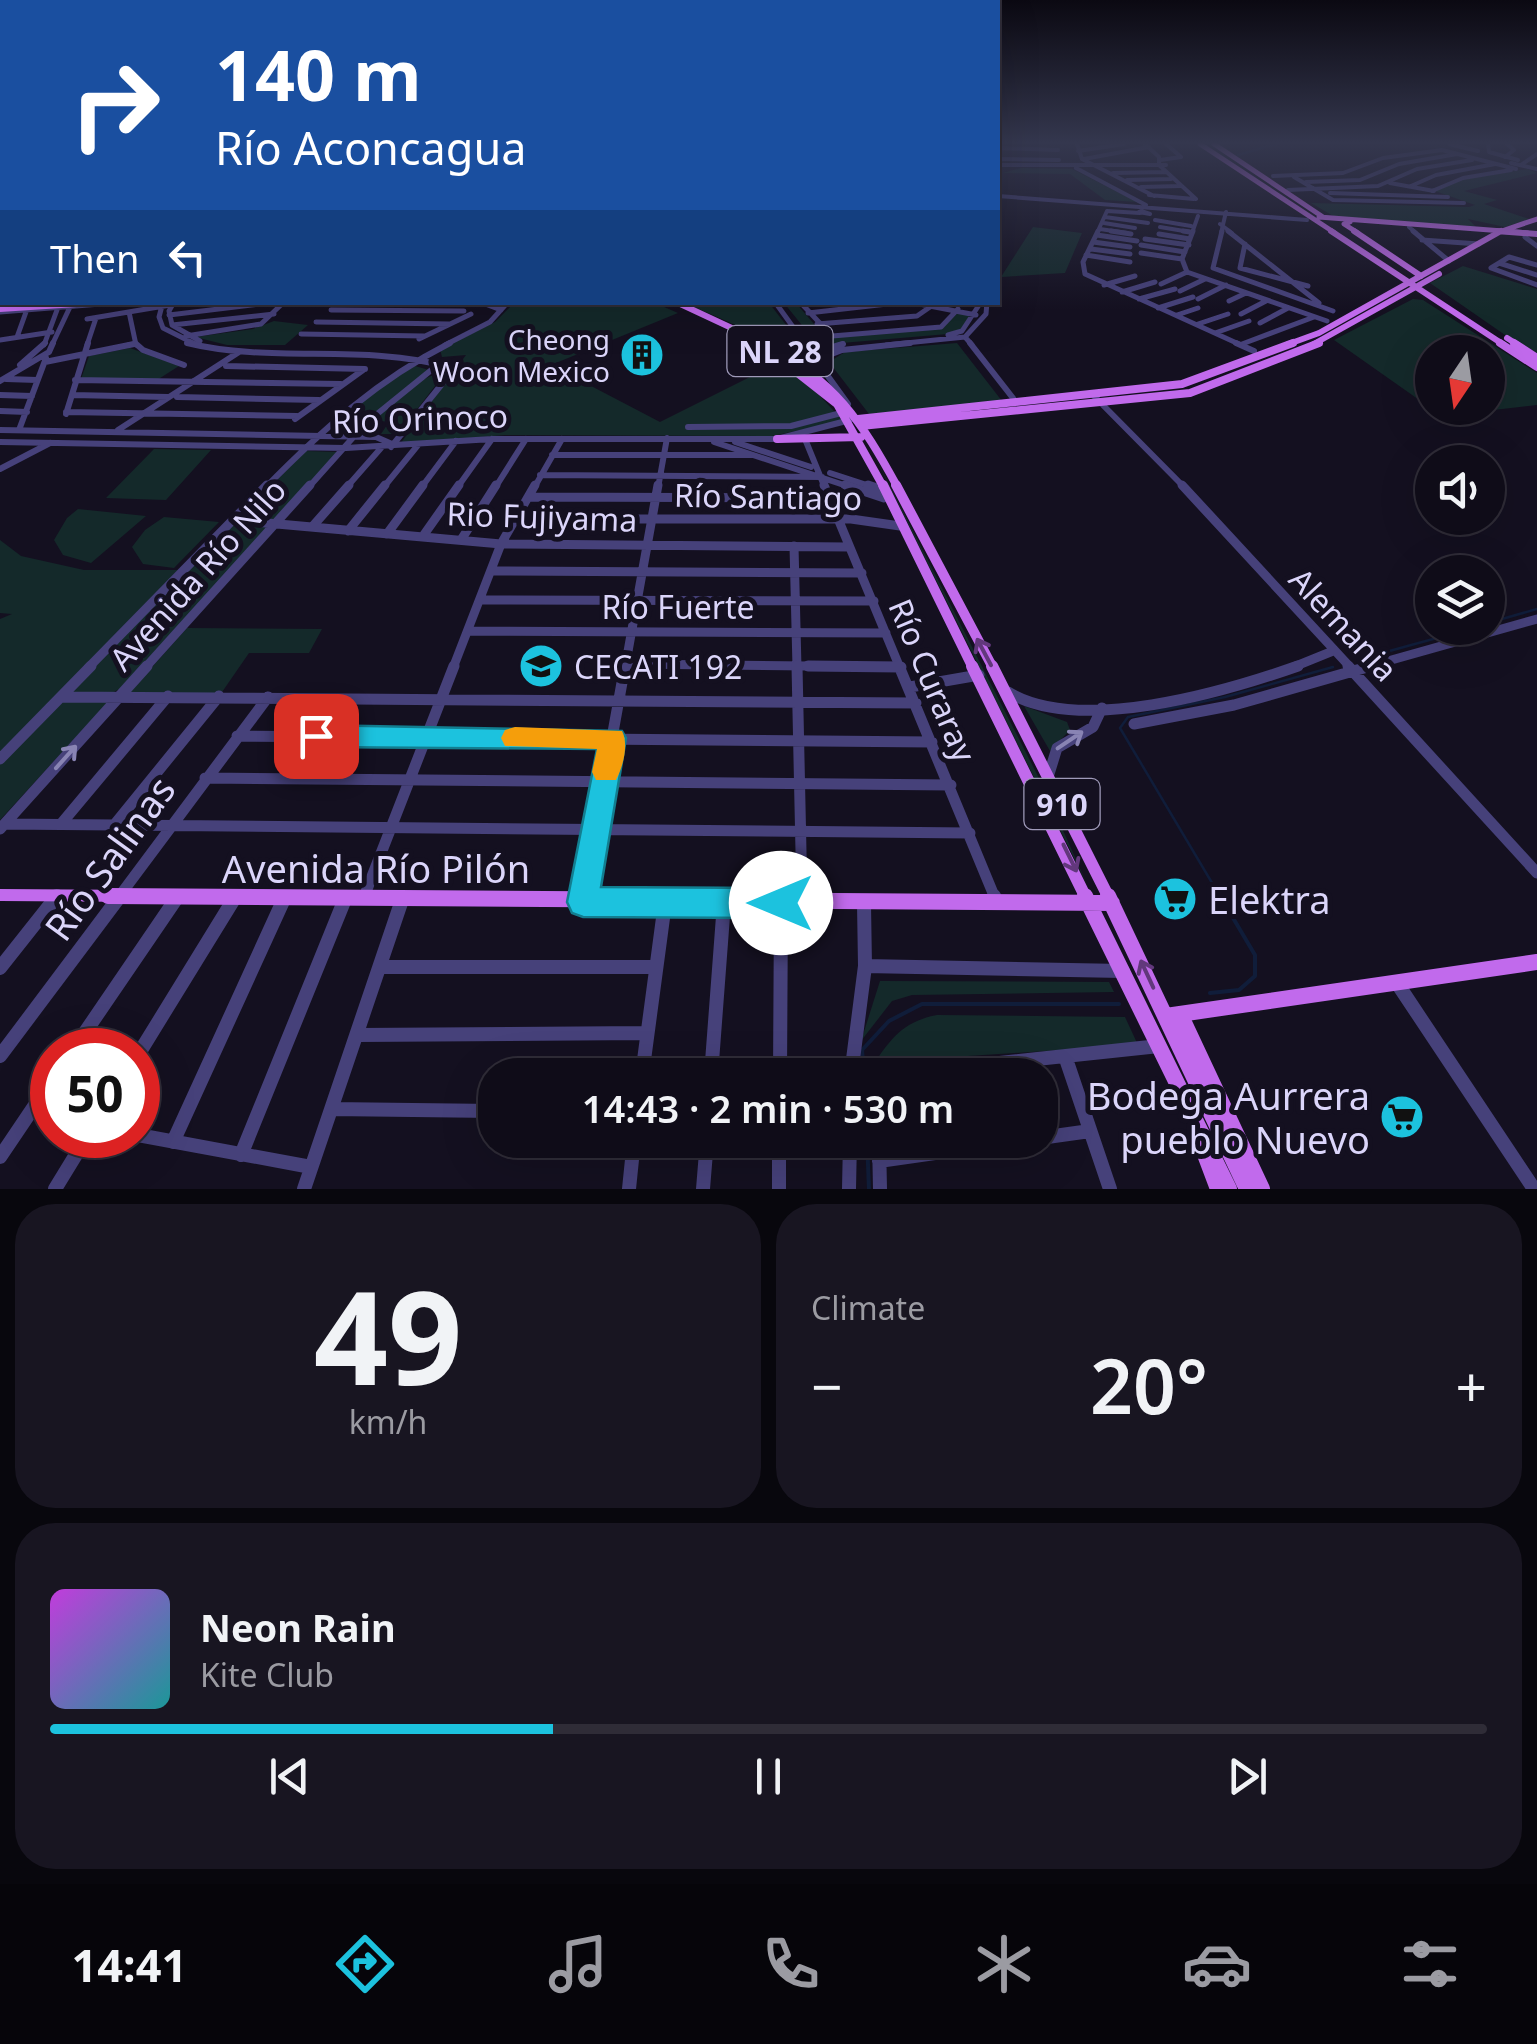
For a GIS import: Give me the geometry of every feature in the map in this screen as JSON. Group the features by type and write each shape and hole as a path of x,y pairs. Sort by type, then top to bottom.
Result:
{"main road":[{"path":"1284,199 1537,358"},
{"path":"1300,199 1306,204"},
{"path":"1300,199 1317,219 1344,224 1503,233"},
{"path":"1289,215 1299,212 1291,204"},
{"path":"1317,219 1386,222 1532,238 1537,222"},
{"path":"778,439 805,439 857,424 940,414 1104,401 1205,388 1331,338 1410,295 1418,282 1453,259 1503,233 1537,222"},
{"path":"1344,224 1436,300 1537,367"},
{"path":"857,424 876,430 884,424 919,422 919,416 980,410 968,407 1012,402 1104,401 1182,384 1320,333 1503,233"},
{"path":"1410,295 1436,300"},
{"path":"0,311 88,305"},
{"name":"NL 28","path":"668,305 781,359 857,424"},
{"name":"NL 28","path":"682,305 803,364 857,424"},
{"path":"857,424 860,448 976,676"},
{"name":"910","path":"857,424 881,455 1174,1015 1247,1189"},
{"name":"910","path":"857,424 976,676 1093,904 1230,1189"},
{"name":"Avenida Río Pilón","path":"0,895 802,904 1112,902"},
{"path":"1262,1189 1174,1015 1537,962"},
{"path":"1191,1110 1218,1189"}],"street":[{"path":"1048,199 1223,216 1317,219"},
{"path":"1133,199 1143,208"},
{"path":"1178,199 1191,212"},
{"path":"1332,199 1464,203"},
{"path":"1456,199 1464,203"},
{"path":"1254,351 1104,285 1082,271 1098,233 1143,208 1317,219"},
{"path":"1186,272 1191,212"},
{"path":"1223,216 1246,242 1332,311"},
{"path":"1214,268 1223,216"},
{"path":"1098,233 1152,221 1188,242"},
{"path":"1410,227 1438,255 1453,259"},
{"path":"1098,233 1134,231"},
{"path":"1160,231 1188,242"},
{"path":"1098,233 1141,245 1188,242"},
{"path":"1098,233 1130,254 1098,233"},
{"path":"1422,240 1480,244"},
{"path":"1141,245 1188,242"},
{"path":"1240,268 1246,242"},
{"path":"1537,265 1510,258 1490,268 1537,285"},
{"path":"1499,263 1537,275"},
{"path":"1214,268 1240,268 1308,286"},
{"path":"1214,268 1349,317"},
{"path":"1122,292 1186,272 1327,320"},
{"path":"1104,285 1135,276"},
{"path":"1138,300 1205,279"},
{"path":"1156,308 1226,285"},
{"path":"1228,301 1246,293"},
{"path":"1241,314 1266,301"},
{"path":"1,378 48,349 70,308 98,305"},
{"path":"159,305 92,318 66,415 295,418 367,368 226,366"},
{"path":"163,305 160,323 176,338 200,347 432,359 449,367 450,374 312,527"},
{"path":"173,305 169,314 172,325 186,336 246,350"},
{"path":"169,314 249,305"},
{"path":"176,338 252,326 282,305"},
{"path":"288,350 335,305"},
{"path":"446,305 471,314"},
{"path":"488,305 501,310 505,305"},
{"path":"777,305 819,361 857,424"},
{"path":"802,305 828,336 941,327 957,310"},
{"path":"808,313 872,305"},
{"path":"817,324 918,316 928,305 985,315"},
{"path":"812,353 838,345 951,334 962,330 984,305"},
{"path":"803,364 842,350 962,338 985,315 986,305"},
{"path":"1176,316 1198,308"},
{"path":"1260,323 1288,308"},
{"path":"0,311 57,309 44,362 18,430"},
{"path":"330,310 471,314"},
{"name":"Avenida Río Nilo","path":"2,826 355,436 432,359 490,322 501,310"},
{"path":"16,338 26,312"},
{"path":"129,312 129,336 134,344 184,365 161,380"},
{"path":"172,325 274,314"},
{"path":"305,334 421,338 471,314"},
{"path":"1197,324 1228,314"},
{"path":"1240,345 1314,317"},
{"path":"316,322 450,324"},
{"path":"1216,333 1250,322"},
{"path":"0,340 60,330"},
{"path":"962,338 1012,402"},
{"path":"44,362 134,344"},
{"path":"172,397 246,350"},
{"path":"100,442 153,417 192,381 246,350"},
{"path":"288,350 432,359"},
{"name":"Avenida Río Nilo","path":"0,758 315,436 362,395 417,359"},
{"path":"1,378 37,380"},
{"path":"75,380 341,384"},
{"path":"0,395 32,396"},
{"path":"72,395 319,400"},
{"name":"Alemania","path":"1104,401 1537,873"},
{"path":"0,412 27,412"},
{"path":"140,443 150,433 153,417"},
{"path":"688,427 827,420 857,424"},
{"name":"Río Orinoco","path":"1,443 346,448 492,438 778,439 857,424"},
{"name":"Río Orinoco","path":"0,430 355,436 386,438 388,446"},
{"path":"423,536 492,438"},
{"path":"583,902 667,438"},
{"path":"702,438 820,473"},
{"path":"723,438 882,494"},
{"path":"461,540 526,439"},
{"path":"364,899 501,544 562,439"},
{"name":"Río Curaray","path":"805,439 997,903"},
{"path":"387,534 456,441"},
{"path":"0,469 52,442"},
{"path":"348,531 418,445"},
{"path":"552,455 752,455"},
{"path":"540,475 820,473"},
{"path":"528,496 830,498"},
{"name":"Río Santiago","path":"515,519 839,521 900,526"},
{"name":"Rio Fujiyama","path":"233,520 501,544 849,547"},
{"path":"794,546 802,904"},
{"path":"491,571 862,573"},
{"path":"481,600 874,601"},
{"path":"1134,724 1234,705 1537,618"},
{"name":"Río Fuerte","path":"470,631 886,632"},
{"path":"1004,690 1042,707 1102,708 1232,683 1333,651"},
{"path":"626,664 901,667"},
{"path":"910,686 976,676"},
{"path":"61,824 168,696"},
{"path":"115,824 219,696"},
{"path":"61,697 916,702"},
{"name":"Río Salinas","path":"0,1056 268,697"},
{"path":"1049,780 1056,748 1093,727 1102,708"},
{"path":"237,736 932,742"},
{"path":"205,778 950,786"},
{"path":"2,826 970,833"},
{"path":"0,968 58,895"},
{"path":"88,1028 176,898"},
{"path":"155,1028 234,899"},
{"path":"172,1142 284,899"},
{"path":"241,1154 345,899"},
{"path":"304,1189 402,900"},
{"path":"644,1058 665,903"},
{"path":"713,1058 724,903"},
{"path":"780,1058 781,903"},
{"path":"853,1058 865,966 864,904"},
{"path":"380,966 655,966"},
{"path":"865,966 1126,971"},
{"path":"1396,981 1534,1189"},
{"path":"358,1035 646,1033"},
{"path":"1045,1058 1159,1046"},
{"path":"1064,1056 1110,1189"},
{"path":"331,1109 478,1110"},
{"path":"0,1157 30,1113"},
{"path":"1058,1135 1090,1131"},
{"path":"160,1140 311,1167"},
{"path":"54,1189 74,1158"},
{"path":"628,1189 632,1158"},
{"path":"703,1189 705,1158"},
{"path":"779,1189 780,1158"},
{"path":"849,1189 850,1158"},
{"path":"880,1158 880,1189"},
{"path":"880,1161 901,1158"}],"green space":[{"path":"1459,199 1497,200 1484,204 1529,219 1505,227 1468,219 1476,227 1335,217 1311,203 1469,207 1475,205"},
{"path":"1033,227 1082,233 1065,273 1001,277"},
{"path":"1463,266 1537,289 1537,357 1430,283"},
{"path":"1413,299 1423,300 1478,335 1415,335 1415,397 1334,340"},
{"path":"512,305 660,305 678,313 551,365 660,422 778,363 811,386 843,421 772,436 505,435 400,444 466,355 442,357 440,349 495,322"},
{"path":"690,305 771,305 790,330 747,330"},
{"path":"786,305 798,305 826,338 941,329 958,313 970,315 961,329 948,334 818,345"},
{"path":"274,321 308,325 285,345 227,345 195,337 253,329"},
{"path":"957,343 1002,401 869,414 829,362 845,352"},
{"path":"130,348 179,366 157,380 81,379 89,356"},
{"path":"1505,353 1537,373 1537,405 1505,409"},
{"path":"415,366 429,370 359,426 331,427 353,403"},
{"path":"445,373 398,434 381,434 389,422 373,420 416,384"},
{"path":"866,439 1044,788 1087,884"},
{"path":"154,449 211,450 166,500 106,498"},
{"path":"306,451 339,452 273,522 239,518"},
{"path":"78,509 146,516 91,563 63,555 54,540 67,518"},
{"path":"164,517 219,522 174,568 143,564 132,547 145,530"},
{"path":"234,523 268,527 121,688 112,693 72,692 71,687"},
{"path":"0,540 21,556 84,570 178,570 0,752 0,619 12,614 0,613"},
{"path":"187,628 322,629 309,653 249,653 220,695 128,694"},
{"path":"109,701 0,820 0,761 57,702"},
{"path":"1024,706 1067,722 1070,730 1050,751"},
{"path":"880,981 1109,982 1114,992 912,995 892,1001 861,1041"},
{"path":"937,1015 1125,1017 1138,1045 878,1058 900,1031"}],"waterway":[{"path":"1505,618 1537,609"},
{"path":"1364,658 1415,644"},
{"path":"1221,898 1120,728 1128,717 1225,697 1333,667"},
{"path":"1210,993 1239,990 1255,976 1255,955 1220,896"},
{"path":"863,1058 862,1050 889,1021 922,1004 1119,1004"},
{"path":"868,1158 869,1189"}],"slow traffic":[{"path":"515,738 612,738 606,772"}],"place":[{"name":"Cheong Woon Mexico","path":"642,355"},
{"name":"CECATI 192","path":"541,666"},
{"name":"Elektra","path":"1175,899"},
{"name":"Bodega Aurrera pueblo Nuevo","path":"1402,1117"}],"route":[{"path":"316,736 612,738 583,902 781,903"}]}
